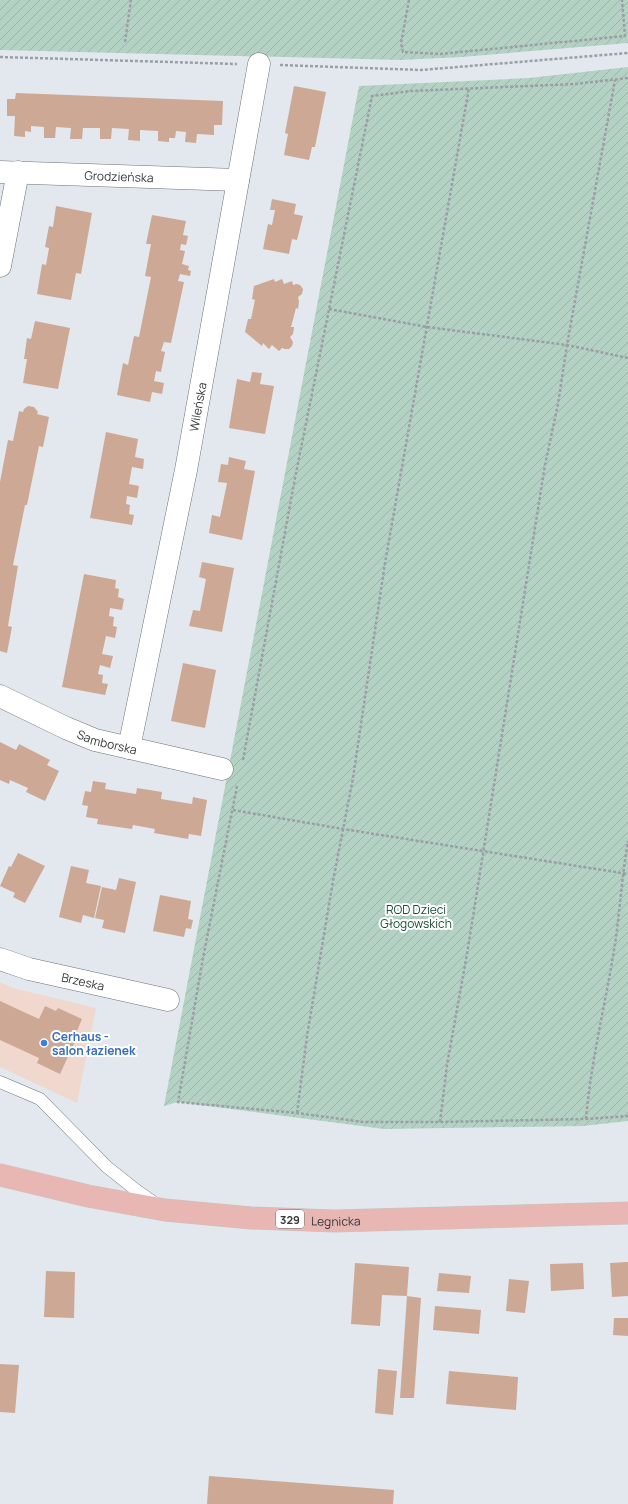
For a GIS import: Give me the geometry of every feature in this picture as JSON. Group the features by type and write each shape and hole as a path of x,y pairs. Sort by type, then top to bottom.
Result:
{"main road":[{"name":"Legnicka","path":"0,1175 88,1196 165,1210 251,1218 334,1221 628,1213"}],"street":[{"name":"Wileńska","path":"129,748 186,470 259,64"},
{"name":"Grodzieńska","path":"9,172 238,180"},
{"path":"0,266 9,172"},
{"name":"Samborska","path":"0,696 66,728 95,740 234,770"},
{"name":"Brzeska","path":"0,959 29,969 168,1000"}],"lane":[{"path":"0,1082 40,1099 107,1167 136,1190 165,1210"}],"path":[{"path":"125,42 131,0"},
{"path":"409,0 401,43 403,52 440,54 626,36 622,0"},
{"path":"0,57 421,70 628,53"},
{"path":"628,78 575,84 411,90 372,96 234,770 233,810 203,958 178,1102 297,1113 363,1122 586,1119 628,1116"},
{"path":"440,1122 447,1065 467,954 545,465 558,404 567,345 615,80"},
{"path":"297,1113 307,1036 353,778 385,563 469,88"},
{"path":"329,309 427,327 567,345 628,358"},
{"path":"233,810 628,874"},
{"path":"586,1119 600,1025 615,944 628,841"}],"shaded area":[{"path":"0,982 13,988 96,1008 77,1103 0,1067"}],"green space":[{"path":"0,0 628,0 628,43 462,57 400,60 0,50"},
{"name":"ROD Dzieci Głogowskich","path":"628,67 628,1121 583,1126 384,1129 178,1102 164,1106 359,86 529,78"}],"building":[{"path":"294,86 326,92 315,147 312,147 309,160 284,155 288,134 285,133"},
{"path":"16,93 223,101 222,125 214,125 214,135 197,134 196,143 185,142 186,132 176,131 175,138 169,138 169,142 158,141 158,131 140,130 140,141 128,140 129,129 112,128 111,139 100,139 100,128 83,128 82,139 70,139 71,128 56,127 55,138 44,138 44,127 31,126 31,132 25,131 25,137 14,136 15,116 7,116 7,99 15,99"},
{"path":"272,199 296,204 294,214 303,216 297,240 292,239 289,254 263,249 268,224 272,225 275,210 270,210"},
{"path":"56,206 92,213 81,274 76,273 71,300 37,294 42,264 46,265 49,248 45,247 49,226 53,227"},
{"path":"152,215 186,221 183,235 188,236 186,245 181,244 180,250 185,251 182,264 189,266 188,270 191,271 190,276 180,274 178,281 184,282 171,343 164,342 161,351 165,352 161,372 156,371 154,381 164,383 162,394 152,392 150,402 117,395 123,363 128,365 134,336 139,337 151,277 145,276 151,244 146,244"},
{"path":"274,279 275,282 282,279 284,284 292,281 293,285 300,285 303,289 302,294 298,297 298,309 296,308 291,327 294,327 293,334 290,337 293,342 292,346 289,349 282,348 279,351 272,345 269,349 263,343 262,346 245,332 248,319 251,319 255,300 252,299 254,286"},
{"path":"35,321 70,328 58,389 23,383 27,359 24,359 27,338 31,339"},
{"path":"252,372 262,373 260,384 274,386 265,434 229,428 237,379 250,382"},
{"path":"28,406 34,407 38,412 37,414 49,417 43,447 39,446 13,565 18,566 8,626 12,627 7,653 0,651 0,482 8,440 13,441 19,411 23,412"},
{"path":"106,432 138,439 135,457 144,459 143,469 132,467 129,484 139,486 137,498 127,496 126,504 130,505 129,514 134,515 132,525 90,518"},
{"path":"229,457 246,461 244,469 255,471 242,540 209,533 212,515 220,517 227,483 218,482 221,464 228,465"},
{"path":"202,562 234,568 222,632 189,626 193,610 200,611 206,579 199,577"},
{"path":"84,574 116,580 115,588 119,589 118,597 124,599 122,610 110,608 109,616 114,617 113,626 117,627 115,638 106,636 102,654 113,656 110,668 100,665 98,674 103,675 102,683 108,684 105,695 62,687"},
{"path":"183,663 216,670 205,728 171,721"},
{"path":"0,742 16,750 19,744 50,760 47,765 59,771 45,801 26,792 28,788 10,780 9,784 0,780"},
{"path":"93,781 106,783 105,789 136,794 137,788 162,792 161,799 192,804 193,797 207,800 201,836 189,834 188,839 154,833 155,829 133,825 132,829 97,824 98,819 86,817 88,806 82,805 85,791 91,792"},
{"path":"18,853 45,866 25,903 13,897 15,893 0,886 9,866 11,867"},
{"path":"71,866 89,870 86,883 101,886 94,918 83,915 81,923 59,917"},
{"path":"119,878 136,882 125,933 102,928 104,920 95,918 102,887 116,890"},
{"path":"160,895 191,901 188,919 193,920 191,929 186,928 184,937 153,931"},
{"path":"0,1001 39,1019 45,1006 56,1011 58,1008 82,1019 75,1036 77,1037 60,1074 37,1063 39,1058 0,1040"},
{"path":"628,1262 628,1296 612,1297 610,1263"},
{"path":"355,1263 409,1267 407,1296 382,1295 380,1326 351,1324"},
{"path":"583,1263 584,1289 551,1291 550,1264"},
{"path":"46,1271 75,1272 74,1318 44,1317"},
{"path":"439,1273 471,1276 469,1293 437,1291"},
{"path":"509,1279 529,1281 525,1313 506,1311"},
{"path":"407,1296 421,1298 414,1398 400,1398"},
{"path":"435,1306 481,1310 479,1334 433,1330"},
{"path":"614,1318 628,1318 628,1336 613,1335"},
{"path":"0,1364 19,1365 15,1413 0,1412"},
{"path":"378,1369 397,1371 393,1415 375,1413"},
{"path":"449,1371 518,1377 516,1410 446,1404"},
{"path":"209,1476 394,1490 393,1504 207,1504"}],"place":[{"name":"Cerhaus - salon łazienek","path":"44,1043"}]}
